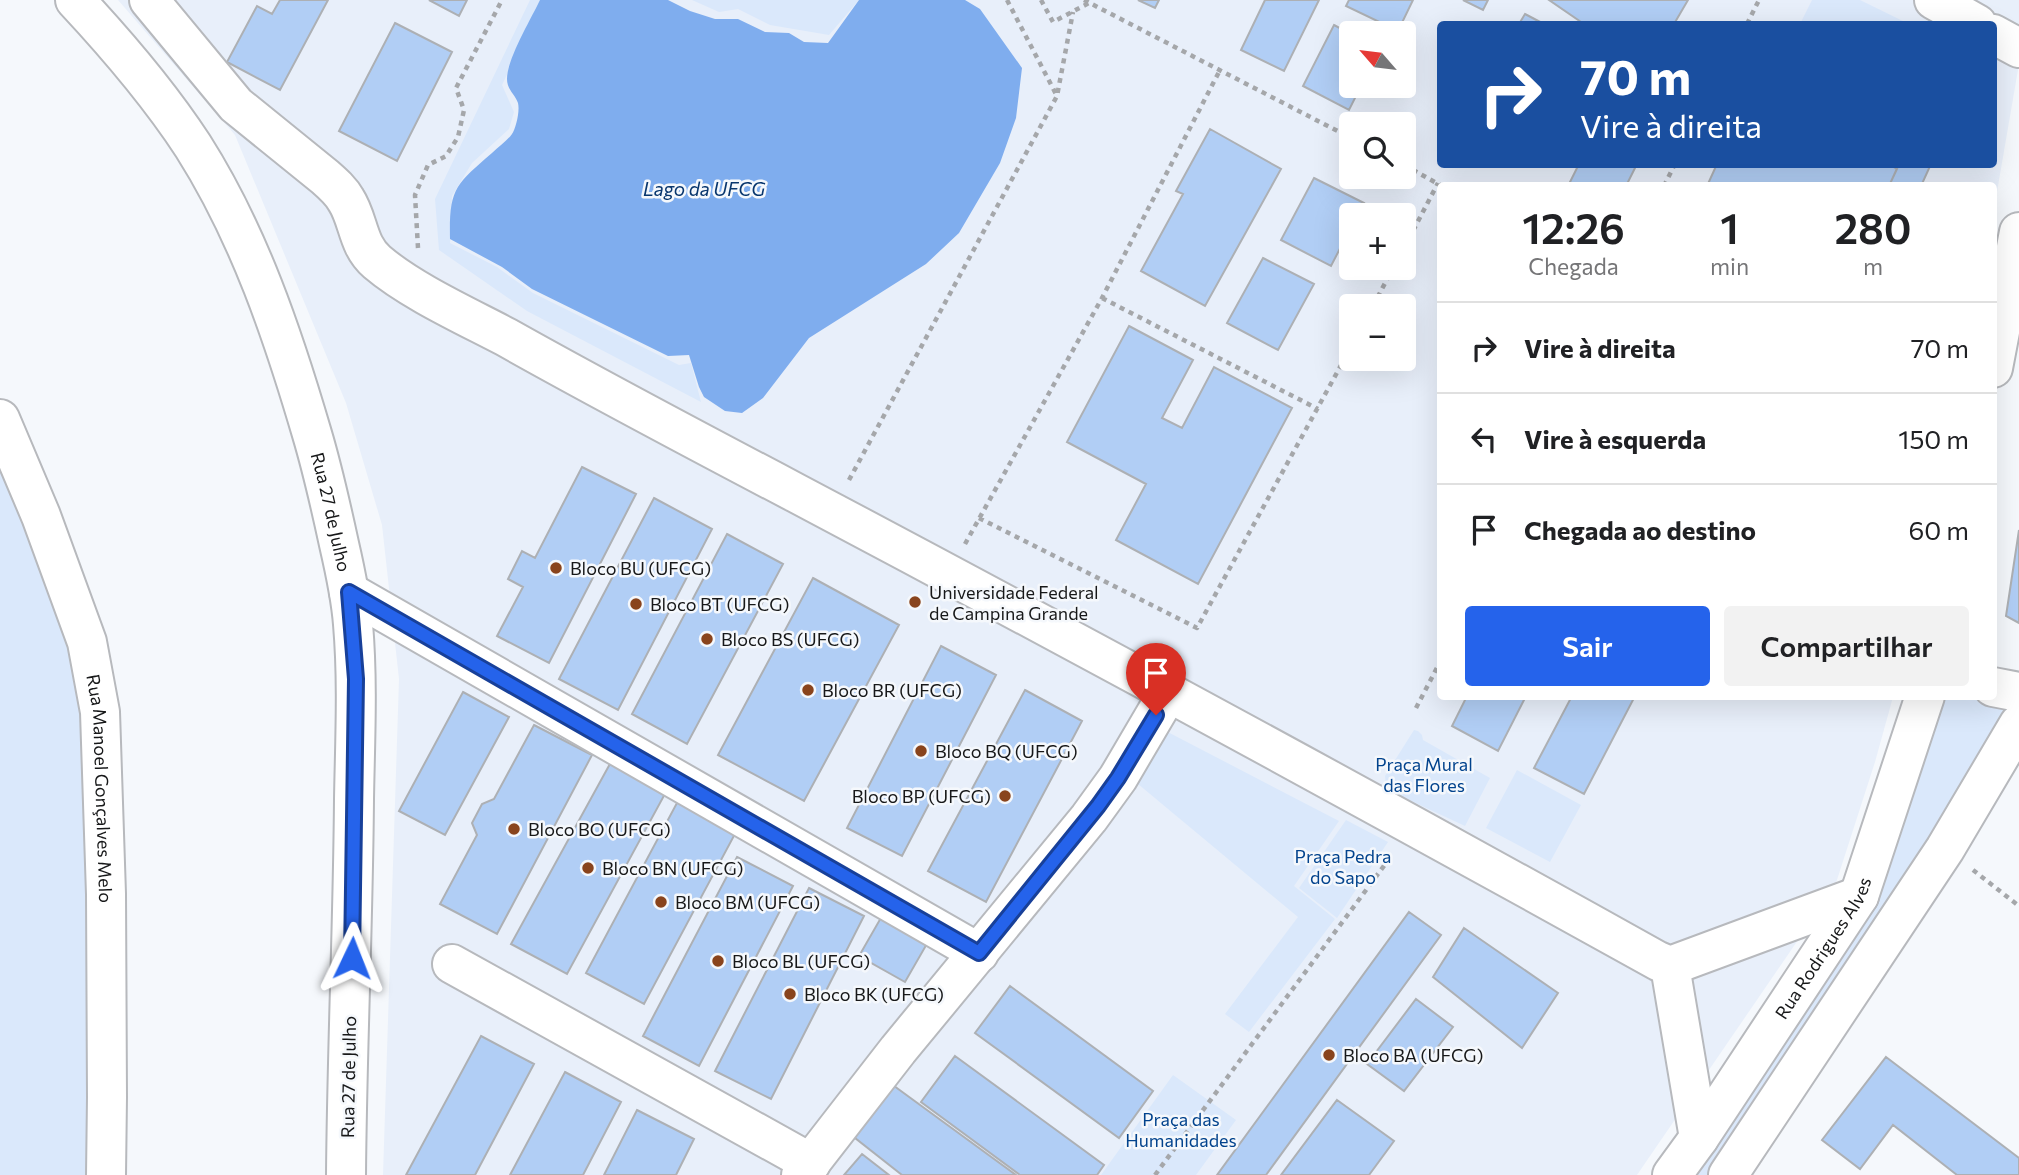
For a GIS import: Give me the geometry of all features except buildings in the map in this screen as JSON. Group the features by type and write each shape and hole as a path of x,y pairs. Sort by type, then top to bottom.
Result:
{"street":[{"name":"Rua 27 de Julho","path":"75,0 110,38 163,104 193,147 232,218 281,331 323,471 349,592 356,679 353,933 347,1057 346,1175"},
{"path":"149,0 236,105 338,189 348,202 358,234 375,261 413,286 597,388 949,575 1670,966 1859,896"},
{"path":"1934,0 1972,21"},
{"path":"1997,36 2019,48"},
{"path":"1997,347 2019,232"},
{"name":"Rua Manoel Gonçalves Melo","path":"0,419 41,516 87,642 100,712 106,894 106,1175"},
{"path":"349,592 979,953"},
{"path":"1997,688 2019,692"},
{"path":"452,964 806,1169 898,1050 1089,818 1118,778 1168,694"},
{"name":"Rua Rodrigues Alves","path":"1672,1175 1859,896 1924,700"},
{"path":"1728,1175 1945,849 2019,724"},
{"path":"1670,966 1699,1138"}],"path":[{"path":"418,252 415,195 428,165 446,156 458,137 464,110 456,88 502,0"},
{"path":"1007,0 1057,96"},
{"path":"1041,0 1053,22 1087,1 1339,132"},
{"path":"1748,21 1759,0"},
{"path":"848,483 1057,96 1073,12"},
{"path":"1220,70 1102,298 979,518 1197,628 1339,370"},
{"path":"1416,171 1437,182"},
{"path":"1416,227 1437,189"},
{"path":"1102,298 1318,409"},
{"path":"1416,708 1437,669"},
{"path":"1155,1175 1413,827"},
{"path":"1945,849 2019,906"}],"shaded area":[{"name":"Universidade Federal de Campina Grande","path":"118,0 2019,0 2019,64 1997,192 1997,182 1437,182 1437,700 1892,700 1835,886 1637,1175 383,1175 399,679 382,525 346,403 235,135"}],"green space":[{"path":"530,0 542,0 502,85 514,112 509,129 472,163 452,196 450,243 497,267 533,293 679,365 691,363 701,402 527,311 439,250 435,199"},
{"path":"692,0 859,0 829,35 770,25 738,9 719,12"},
{"path":"1812,0 1860,0 1903,21 1802,21"},
{"path":"0,442 79,647 97,1175 0,1175"},
{"path":"1997,698 2015,703 1714,1175 1684,1175 1865,902 1932,700"},
{"path":"1160,728 1339,821 1294,886 1335,919 1249,1032 1225,1014 1298,917 1126,774"},
{"name":"Praça Mural das Flores","path":"1414,730 1422,735 1423,740 1490,778 1465,826 1392,792 1386,786 1385,776"},
{"path":"1517,770 1581,805 1550,862 1486,828"},
{"name":"Praça Pedra do Sapo","path":"1346,820 1388,842 1337,918 1299,888"},
{"name":"Praça das Humanidades","path":"1173,1075 1236,1120 1196,1175 1101,1175"}],"water":[{"name":"Lago da UFCG","path":"540,0 668,0 715,19 738,19 765,32 789,33 804,42 828,43 859,0 965,0 980,9 1022,68 1016,118 1000,163 959,233 926,264 809,338 763,398 742,413 725,411 704,397 689,355 668,356 532,289 502,267 450,239 451,209 457,189 470,173 508,139 515,128 518,106 508,86 508,71 515,50"}],"place":[{"name":"Bloco BU (UFCG)","path":"556,568"},
{"name":"Universidade Federal de Campina Grande","path":"915,602"},
{"name":"Bloco BT (UFCG)","path":"636,604"},
{"name":"Bloco BS (UFCG)","path":"707,639"},
{"name":"Bloco BR (UFCG)","path":"808,690"},
{"name":"Bloco BQ (UFCG)","path":"921,751"},
{"name":"Bloco BP (UFCG)","path":"1005,796"},
{"name":"Bloco BO (UFCG)","path":"514,829"},
{"name":"Bloco BN (UFCG)","path":"588,868"},
{"name":"Bloco BM (UFCG)","path":"661,902"},
{"name":"Bloco BL (UFCG)","path":"718,961"},
{"name":"Bloco BK (UFCG)","path":"790,994"},
{"name":"Bloco BA (UFCG)","path":"1329,1055"}],"route":[{"path":"352,958 356,679 349,592 979,953 1098,806 1156,715"}]}
